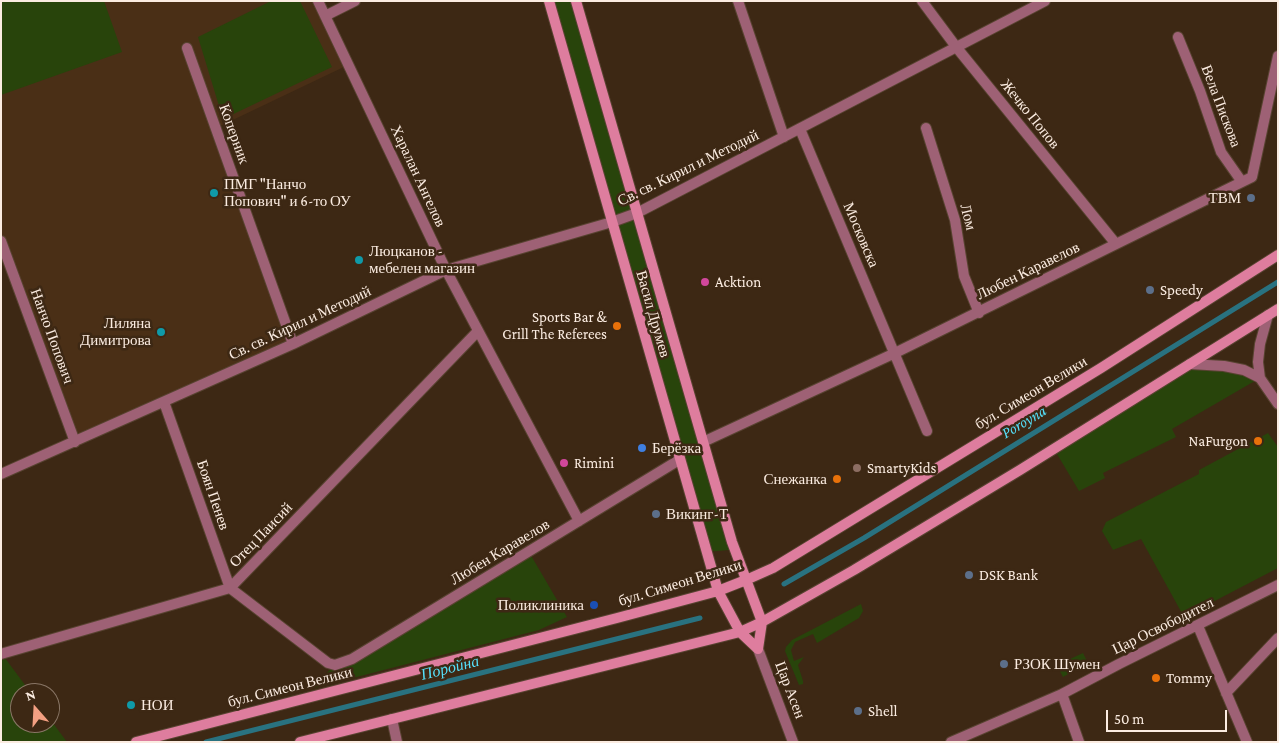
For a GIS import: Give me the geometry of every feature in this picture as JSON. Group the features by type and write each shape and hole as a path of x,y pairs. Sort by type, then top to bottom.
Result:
{"main road":[{"name":"Васил Друмев","path":"549,1 718,591 740,632"},
{"name":"Васил Друмев","path":"576,1 732,542 762,622"},
{"name":"бул. Симеон Велики","path":"136,742 607,621 718,591 746,580 773,568 1092,373 1278,255"},
{"path":"300,742 740,632 792,606 871,560 1278,309"},
{"name":"Цар Асен","path":"758,649 762,622"},
{"name":"Цар Асен","path":"740,632 758,649"}],"street":[{"name":"Харалан Ангелов","path":"318,1 446,270 579,521"},
{"path":"325,16 355,1"},
{"path":"738,1 784,137"},
{"name":"Жечко Попов","path":"922,1 957,48 1116,244"},
{"name":"Св. св. Кирил и Методий","path":"1,474 293,344 446,270 637,213 1046,1"},
{"name":"Вела Пискова","path":"1178,37 1200,91 1221,152 1242,182"},
{"name":"Коперник","path":"187,48 293,344"},
{"name":"Любен Каравелов","path":"703,442 895,354 1252,177 1278,56"},
{"name":"Лом","path":"926,128 955,220 964,276 979,313"},
{"name":"Московска","path":"800,129 927,431"},
{"name":"Нанчо Попович","path":"1,241 75,442"},
{"path":"1268,315 1260,344 1258,362 1260,378 1278,404"},
{"name":"Отец Паисий","path":"1,654 230,588 478,331"},
{"path":"1190,364 1224,366 1244,370 1260,378"},
{"name":"Боян Пенев","path":"164,402 230,588"},
{"name":"Любен Каравелов","path":"230,588 328,663 335,665 352,659 679,460"},
{"name":"Цар Освободител","path":"951,742 1062,694 1278,585"},
{"path":"1198,626 1247,742"},
{"path":"1226,693 1278,638"},
{"name":"Цар Асен","path":"758,649 793,742"},
{"path":"1062,694 1080,742"},
{"path":"392,719 397,742"}],"shaded area":[{"path":"1,1 318,1 348,65 216,128 293,344 75,442 1,241"}],"green space":[{"path":"1,1 104,1 122,52 1,95"},
{"path":"271,1 300,1 332,67 223,119 198,37"},
{"path":"549,1 576,1 732,542 729,550 706,552"},
{"path":"1190,364 1260,378 1172,429 1176,437 1103,473 1105,478 1079,491 1054,449"},
{"path":"1268,433 1278,447 1278,568 1184,617 1141,539 1113,550 1102,531 1106,522 1199,474 1199,470"},
{"path":"529,552 567,617 539,630 310,689 335,665"},
{"path":"861,604 863,611 859,618 817,643 813,634 795,642 791,650 794,661 804,657 798,665 803,681 803,684 799,685 785,651 786,647 792,640"},
{"path":"1083,653 1088,663 1063,677 1057,665"},
{"path":"2,654 24,683 10,683 10,733 60,733 67,742 1,742"}],"waterway":[{"name":"Poroyna","path":"784,584 864,538 1278,282"},
{"name":"Поройна","path":"206,742 700,618"}],"place":[{"name":"ПМГ \"Нанчо Попович\" и 6-то ОУ","path":"214,193"},
{"name":"ТВМ","path":"1251,198"},
{"name":"Люцканов - мебелен магазин","path":"359,260"},
{"name":"Acktion","path":"705,282"},
{"name":"Speedy","path":"1150,290"},
{"name":"Sports Bar & Grill The Referees","path":"617,326"},
{"name":"Лиляна Димитрова","path":"161,332"},
{"name":"NaFurgon","path":"1258,441"},
{"name":"Берёзка","path":"642,448"},
{"name":"Rimini","path":"564,463"},
{"name":"SmartyKids","path":"857,468"},
{"name":"Снежанка","path":"837,479"},
{"name":"Викинг-Т","path":"656,514"},
{"name":"DSK Bank","path":"969,575"},
{"name":"Поликлиника","path":"594,605"},
{"name":"РЗОК Шумен","path":"1004,664"},
{"name":"Tommy","path":"1156,678"},
{"name":"НОИ","path":"131,705"},
{"name":"Shell","path":"858,711"}]}
